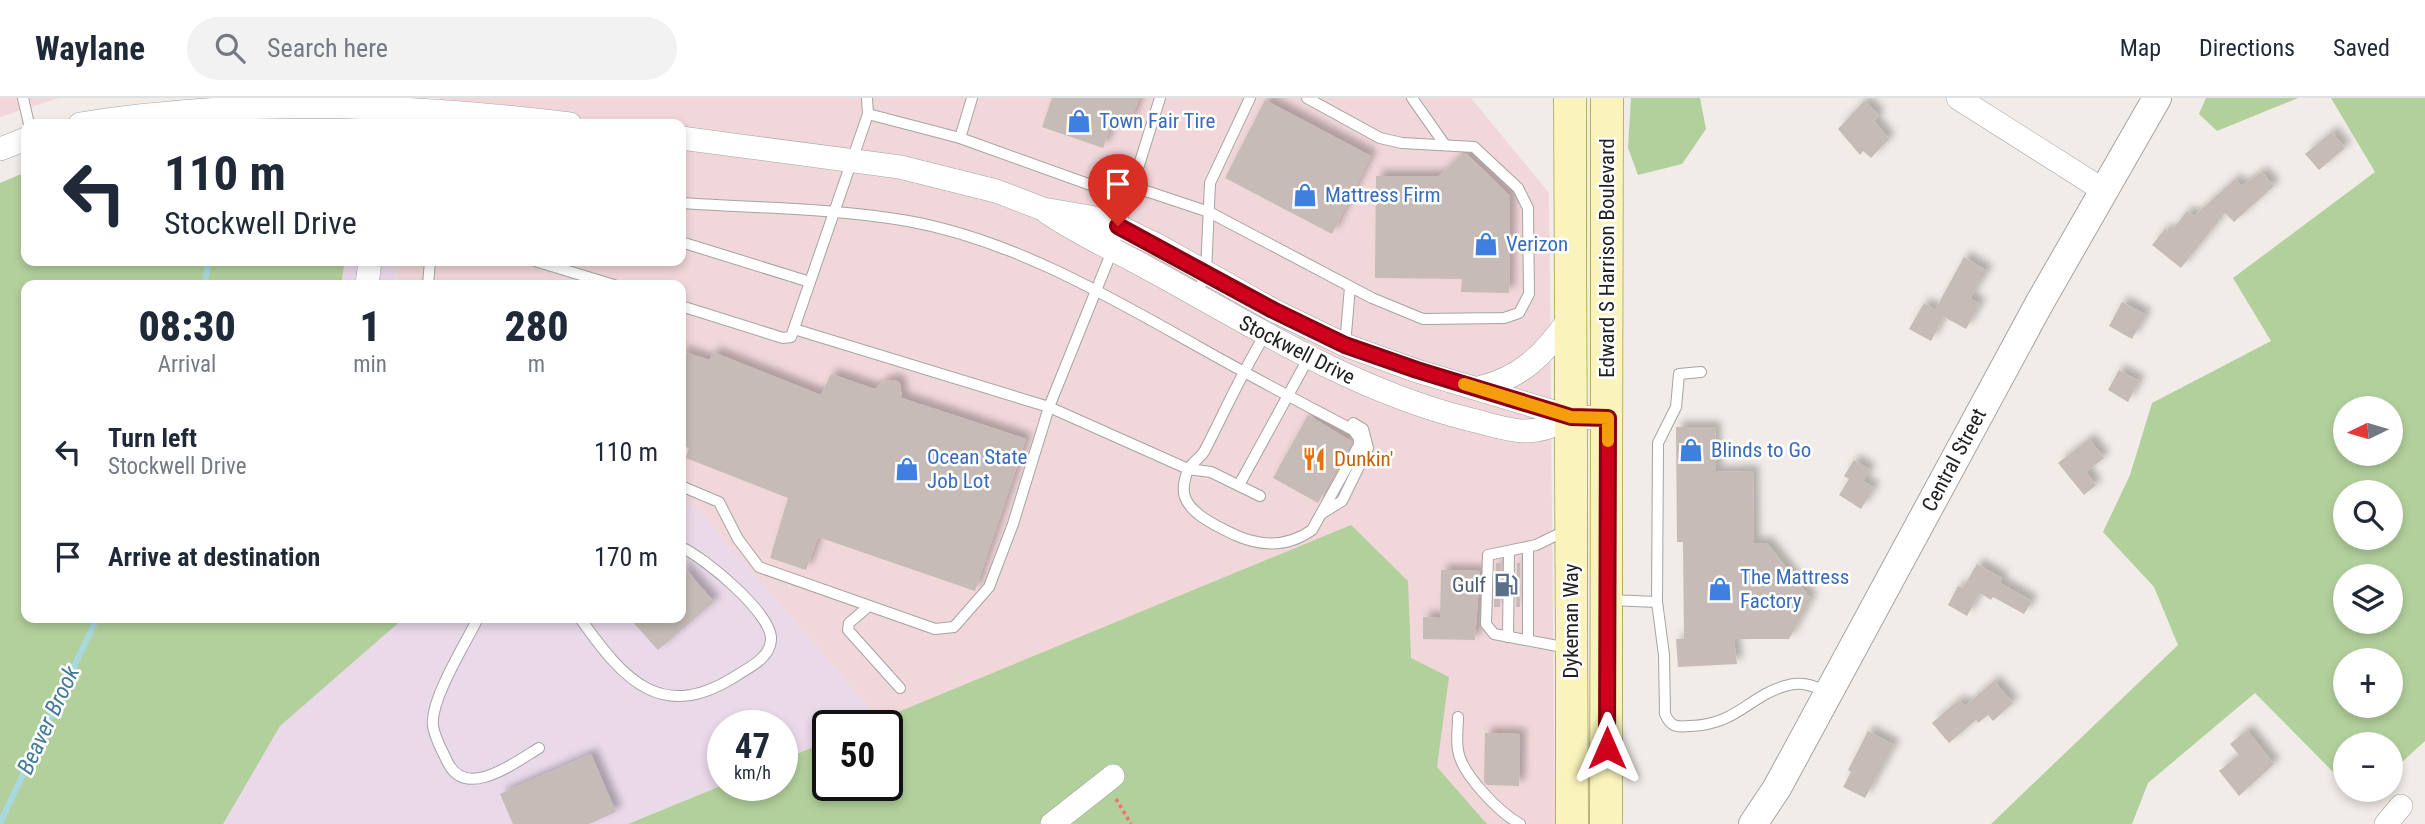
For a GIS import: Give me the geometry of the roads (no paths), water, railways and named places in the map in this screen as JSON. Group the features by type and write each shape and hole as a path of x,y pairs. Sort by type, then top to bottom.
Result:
{"main road":[{"name":"Edward S Harrison Boulevard","path":"1570,98 1571,417"},
{"name":"Edward S Harrison Boulevard","path":"1607,98 1608,418"},
{"name":"Dykeman Way","path":"1571,417 1572,824"},
{"name":"Dykeman Way","path":"1606,824 1608,418"}],"street":[{"path":"1958,98 2103,190"},
{"name":"Central Street","path":"1753,824 1777,788 2103,190 2157,98"},
{"path":"103,119 141,111 227,101 302,99 511,119"},
{"name":"Stockwell Drive","path":"686,139 851,159 948,178 1043,209 1118,226 1345,345 1571,417 1608,418"},
{"path":"0,149 21,141"},
{"name":"Stockwell Drive","path":"1043,209 1084,237 1265,335 1382,393 1524,431 1550,427 1571,417"},
{"path":"1479,388 1503,381 1528,368 1569,319"},
{"path":"1052,824 1110,779"},
{"path":"2386,824 2401,806"}],"lane":[{"path":"23,98 28,119"},
{"path":"686,308 783,338 791,337 868,114 867,98"},
{"path":"960,138 972,98"},
{"path":"686,488 719,502 738,539 759,567 935,629 954,627 989,587 1013,524 1049,407 1112,251 1160,98"},
{"path":"1196,296 1206,273 1212,177 1250,98"},
{"path":"1131,186 1209,212 1350,287 1423,319 1504,318 1518,313 1529,293 1528,208 1518,188 1479,150 1464,144 1402,143 1380,138 1307,98"},
{"path":"1412,98 1445,145"},
{"path":"868,114 960,138 1127,198"},
{"path":"686,202 909,221 988,244 1051,267 1242,372 1353,430 1359,438 1359,445 1312,530 1300,539 1272,544 1255,542 1206,519 1188,503 1184,495 1188,469 1204,452 1242,372 1265,335"},
{"path":"686,244 810,282"},
{"path":"551,266 598,280"},
{"path":"1345,345 1350,287"},
{"path":"794,329 1049,407 1188,469 1211,472 1260,496"},
{"path":"1239,485 1309,356"},
{"path":"1701,372 1679,374 1676,407 1659,438 1657,602 1664,649 1665,714 1675,727 1718,723 1785,686 1810,684 1829,693"},
{"path":"1571,528 1528,547 1488,555 1486,560 1487,627 1494,634 1571,649"},
{"path":"1528,547 1528,640"},
{"path":"584,623 629,676 657,695 676,699 696,696 725,683 759,661 770,648 771,637 766,623 714,569 686,550"},
{"path":"1508,551 1508,637"},
{"path":"1607,600 1657,602"},
{"path":"869,606 849,623 848,630 900,688"},
{"path":"476,623 438,699 433,724 441,749 458,777 470,780 485,777 539,748"},
{"path":"1458,718 1458,753 1464,767 1484,794 1520,824"}],"waterway":[{"name":"Beaver Brook","path":"205,280 208,266"},
{"name":"Beaver Brook","path":"0,823 95,623"}],"place":[{"name":"Town Fair Tire","path":"1079,121"},
{"name":"Mattress Firm","path":"1305,195"},
{"name":"Verizon","path":"1486,244"},
{"name":"Blinds to Go","path":"1691,450"},
{"name":"Dunkin'","path":"1314,459"},
{"name":"Ocean State Job Lot","path":"907,469"},
{"name":"Gulf","path":"1506,585"},
{"name":"The Mattress Factory","path":"1720,589"}]}
